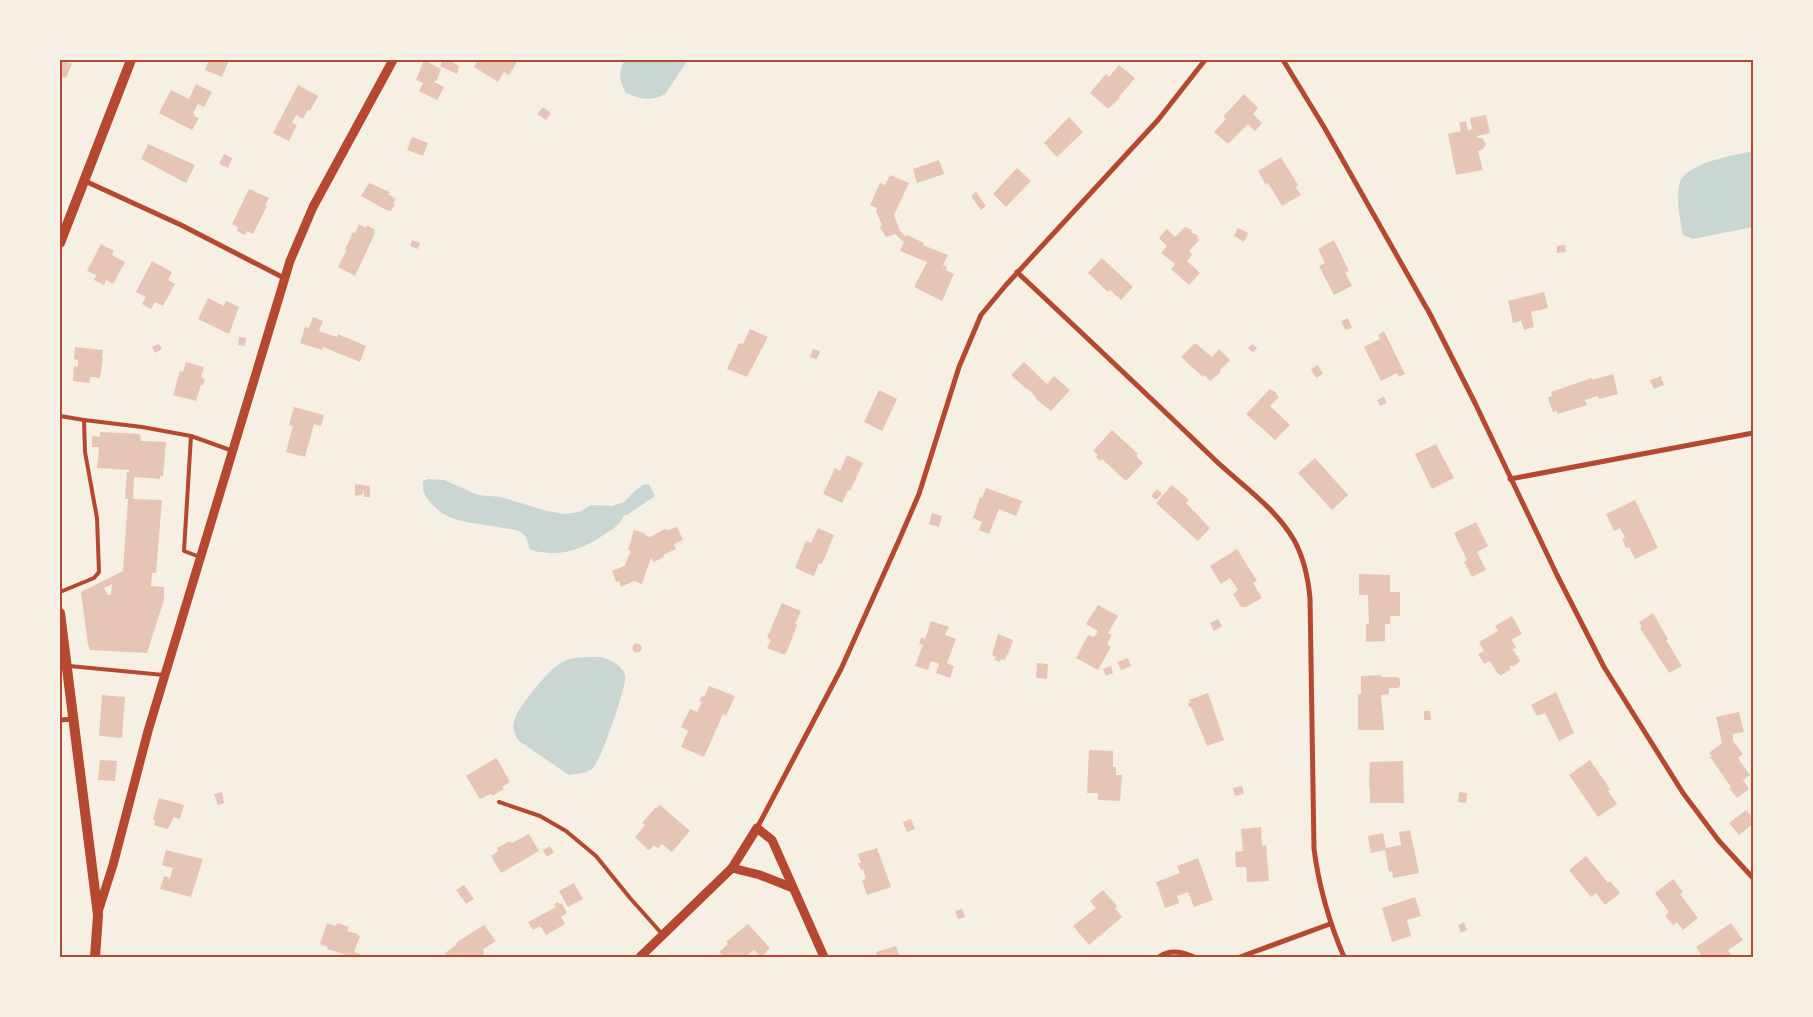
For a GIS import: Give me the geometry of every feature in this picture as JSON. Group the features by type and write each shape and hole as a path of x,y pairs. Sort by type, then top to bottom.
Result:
{"main road":[{"path":"60,243 131,60"},
{"path":"60,613 98,915 95,957"}],"street":[{"path":"98,915 148,731 202,558 284,278 313,207 393,60"},
{"path":"640,957 732,868 757,828 840,669 900,538 919,494 954,381 974,329 991,302 1139,141 1205,60"},
{"path":"1283,60 1324,127 1430,314 1467,386 1556,576 1604,666 1694,807 1719,841 1753,878"},
{"path":"84,180 181,225 284,278"},
{"path":"1017,272 1228,473 1269,509 1294,539 1303,558 1310,598 1313,834 1317,872 1330,924 1344,957"},
{"path":"1510,479 1753,433"},
{"path":"60,720 73,719"},
{"path":"757,828 772,840 824,957"},
{"path":"732,868 760,875 793,888"},
{"path":"1240,957 1330,924"},
{"path":"1159,957 1163,954 1183,952 1194,957"}],"lane":[{"path":"60,416 142,427 191,436 233,451"},
{"path":"60,592 94,578 99,572 97,518 85,452 84,420"},
{"path":"191,436 184,550 202,558"},
{"path":"66,666 166,675"},
{"path":"498,802 540,816 566,831 596,856 630,898 663,934"}],"shaded area":[{"path":"625,60 688,60 665,94 650,99 626,93 620,76"},
{"path":"1753,151 1753,227 1693,239 1683,235 1678,197 1679,185 1683,177 1690,171 1711,161"},
{"path":"428,479 444,480 478,495 501,497 547,511 564,514 579,512 591,505 612,506 624,502 643,485 649,484 655,496 627,515 624,515 616,526 596,540 570,551 551,553 531,550 525,536 513,529 464,522 446,515 438,510 426,496 423,481"},
{"path":"601,657 616,663 624,672 625,681 618,707 596,764 592,769 569,775 519,741 514,732 514,722 520,709 533,691 547,674 563,661 574,658"}],"building":[{"path":"60,60 72,64 66,78 60,76"},
{"path":"209,60 229,60 222,77 205,70"},
{"path":"424,60 441,69 437,80 434,82 444,87 437,100 419,91 423,83 416,80"},
{"path":"443,60 448,60 459,66 457,74 440,66"},
{"path":"478,60 518,60 509,75 504,72 498,82 474,67"},
{"path":"1119,65 1135,78 1120,98 1108,109 1090,93 1106,74 1109,77"},
{"path":"196,84 212,92 204,107 198,104 193,113 195,114 194,116 199,118 192,130 159,113 171,90 189,99"},
{"path":"298,85 318,96 303,119 296,115 292,123 297,125 289,141 273,133"},
{"path":"1244,94 1258,108 1253,114 1262,123 1255,131 1248,124 1228,144 1214,132 1226,119 1223,117"},
{"path":"543,107 551,113 546,120 537,114"},
{"path":"1486,115 1490,133 1477,136 1477,138 1482,138 1486,144 1483,149 1478,151 1483,170 1456,175 1448,134 1461,131 1459,123 1466,121 1468,130 1472,129 1470,118"},
{"path":"1069,117 1083,132 1057,157 1044,143"},
{"path":"412,137 428,143 423,156 407,150"},
{"path":"148,144 195,165 186,183 141,159"},
{"path":"224,154 232,158 228,168 219,164"},
{"path":"1281,157 1298,185 1296,187 1301,195 1282,206 1258,171"},
{"path":"939,160 944,174 917,183 913,169"},
{"path":"1017,168 1031,181 1006,207 993,194"},
{"path":"890,175 909,183 894,215 900,231 906,237 907,235 924,243 923,245 948,255 943,265 947,267 946,270 954,274 942,301 914,287 927,262 900,251 904,242 895,234 886,237 880,227 882,225 876,211 877,208 870,205 880,183 885,185"},
{"path":"369,183 390,192 388,194 396,199 391,211 361,196"},
{"path":"249,189 269,198 253,234 247,231 245,235 237,231 238,227 232,224"},
{"path":"976,192 986,206 981,210 971,196"},
{"path":"359,224 366,228 367,225 375,230 375,233 355,276 338,267 347,250 345,249 350,237 353,232 355,233"},
{"path":"1185,227 1192,230 1191,232 1198,236 1199,240 1189,251 1192,255 1187,261 1200,273 1189,285 1171,269 1175,264 1161,253 1167,246 1159,238 1167,229 1175,237"},
{"path":"1238,228 1248,233 1244,242 1234,236"},
{"path":"412,240 420,243 418,249 410,246"},
{"path":"1334,240 1349,271 1345,272 1352,286 1334,295 1319,266 1325,263 1318,249"},
{"path":"101,244 114,251 112,255 125,262 113,284 106,280 104,285 94,280 96,275 87,271"},
{"path":"1565,245 1566,252 1557,253 1557,246"},
{"path":"1102,258 1133,287 1121,300 1110,290 1108,292 1088,273"},
{"path":"152,261 172,272 168,280 175,284 163,306 155,302 151,309 142,304 146,297 136,292"},
{"path":"1544,292 1548,308 1531,312 1534,327 1524,330 1521,321 1513,323 1508,301"},
{"path":"208,298 224,306 226,301 239,307 229,334 198,319"},
{"path":"313,317 323,321 319,331 337,337 338,334 366,346 360,362 323,347 322,350 300,343 305,327 309,328"},
{"path":"1348,318 1352,328 1345,330 1341,321"},
{"path":"750,329 768,337 747,377 727,369 739,343 743,344"},
{"path":"1384,331 1405,374 1399,377 1397,373 1381,381 1364,347 1380,339 1378,335"},
{"path":"239,337 246,338 245,346 238,345"},
{"path":"1195,343 1212,357 1219,349 1230,360 1220,370 1221,372 1210,381 1181,357"},
{"path":"159,344 162,349 155,353 152,347"},
{"path":"1252,344 1257,348 1253,353 1248,348"},
{"path":"75,347 103,350 100,378 90,377 90,383 73,381 74,366 78,367 78,360 74,359"},
{"path":"813,349 820,351 817,359 810,357"},
{"path":"186,362 204,367 201,377 205,380 203,385 201,385 196,401 173,395 180,371 183,372"},
{"path":"1024,362 1047,384 1054,376 1070,390 1051,411 1011,375"},
{"path":"1318,365 1323,374 1316,378 1311,369"},
{"path":"1613,374 1618,394 1599,399 1598,396 1594,397 1585,400 1587,405 1558,414 1557,411 1553,412 1548,398 1552,396 1551,392 1592,378 1592,380"},
{"path":"1661,376 1664,385 1654,389 1650,380"},
{"path":"1270,389 1277,393 1279,397 1270,406 1290,425 1275,440 1246,414"},
{"path":"879,390 897,399 882,431 864,422"},
{"path":"1384,397 1387,403 1380,406 1377,400"},
{"path":"294,407 324,415 321,426 314,424 305,457 286,452 293,426 289,425"},
{"path":"1112,430 1138,454 1136,456 1143,463 1126,481 1102,459 1100,461 1096,457 1098,455 1093,451"},
{"path":"100,432 140,434 141,441 166,442 163,476 160,476 160,479 134,477 133,499 162,500 156,573 152,573 151,586 164,587 164,600 147,653 90,650 88,645 81,592 123,571 128,499 125,499 127,472 129,470 97,468 99,447 92,447 92,436 100,437","holes":["112,584 111,595 108,595 104,588"]},
{"path":"1436,444 1454,478 1432,489 1415,454"},
{"path":"847,455 863,463 850,491 848,490 842,503 823,494 835,468 840,471"},
{"path":"1315,458 1348,495 1332,510 1298,473"},
{"path":"355,484 370,486 370,497 364,497 364,491 363,494 355,496"},
{"path":"1172,485 1189,500 1186,503 1210,528 1198,541 1156,503"},
{"path":"986,488 1022,501 1016,516 999,509 989,534 979,530 982,522 973,518 980,497 982,498"},
{"path":"1157,489 1162,494 1156,500 1151,496"},
{"path":"1635,500 1658,548 1635,559 1629,547 1626,548 1622,539 1625,538 1620,528 1614,531 1606,514"},
{"path":"932,513 942,516 939,527 929,524"},
{"path":"1476,522 1488,546 1477,552 1486,570 1472,577 1464,562 1467,560 1454,533"},
{"path":"677,527 683,540 674,544 676,549 663,555 664,557 654,562 651,558 642,584 634,581 621,587 619,581 616,582 612,571 626,565 631,551 628,550 634,530 650,537 665,529"},
{"path":"818,528 834,535 822,564 819,563 814,576 795,568 806,541 811,543"},
{"path":"1237,549 1257,581 1253,583 1262,598 1246,607 1241,607 1233,594 1238,590 1230,578 1221,584 1210,566"},
{"path":"1359,574 1390,575 1390,592 1400,592 1400,616 1390,616 1390,624 1385,624 1385,641 1366,642 1366,624 1369,624 1368,595 1359,595"},
{"path":"782,603 801,611 785,655 767,648 771,640 767,638"},
{"path":"1098,605 1118,616 1108,633 1112,635 1107,644 1111,647 1098,670 1076,658 1088,635 1094,637 1098,631 1086,624"},
{"path":"1653,613 1668,639 1666,640 1682,666 1669,673 1640,628 1642,627 1639,622"},
{"path":"1512,616 1522,634 1511,640 1516,647 1512,650 1520,661 1513,667 1512,665 1509,667 1511,669 1500,676 1490,661 1484,664 1478,654 1484,651 1479,642 1498,631 1495,626"},
{"path":"1218,619 1222,626 1214,631 1210,623"},
{"path":"931,621 949,627 945,635 956,639 947,663 954,666 950,678 936,673 939,664 931,661 928,670 915,666 923,645 919,644 921,638 925,639"},
{"path":"998,634 1013,640 1008,655 1005,660 1001,659 1000,662 994,660 996,657 992,655"},
{"path":"637,644 641,648 637,652 633,648"},
{"path":"1128,658 1131,666 1121,670 1117,662"},
{"path":"1037,663 1048,664 1047,679 1036,678"},
{"path":"1111,666 1113,673 1106,676 1103,669"},
{"path":"1381,675 1381,677 1398,677 1400,679 1400,686 1398,688 1389,688 1389,694 1381,695 1384,730 1358,730 1358,694 1361,694 1361,676"},
{"path":"709,686 735,696 726,716 723,714 704,757 681,747 688,731 681,727 690,709 697,712 702,702 699,701 702,696 704,697"},
{"path":"1556,692 1574,733 1559,741 1545,713 1537,716 1531,705"},
{"path":"1208,693 1224,740 1207,746 1188,703 1190,703 1189,700"},
{"path":"102,695 125,697 122,738 99,736"},
{"path":"1424,711 1430,711 1431,720 1424,720"},
{"path":"1739,712 1744,732 1733,734 1733,741 1743,754 1738,758 1750,775 1743,780 1749,789 1737,798 1729,788 1731,787 1709,753 1722,743 1716,717"},
{"path":"1089,750 1113,751 1113,767 1116,767 1116,775 1122,775 1120,801 1098,800 1098,793 1087,793"},
{"path":"496,758 510,782 502,787 504,789 492,796 491,794 480,799 466,776"},
{"path":"100,760 117,761 115,781 98,780"},
{"path":"1590,760 1610,789 1608,791 1617,804 1598,817 1569,775"},
{"path":"1403,761 1404,803 1370,803 1370,762"},
{"path":"1242,786 1244,794 1235,796 1233,788"},
{"path":"222,792 224,803 218,805 214,794"},
{"path":"1459,792 1467,793 1466,803 1458,802"},
{"path":"159,798 184,805 180,819 174,817 168,829 154,825 155,820 153,819"},
{"path":"660,805 690,831 672,852 662,844 658,849 654,845 650,850 647,849 635,837 645,825 642,823"},
{"path":"1746,810 1753,818 1753,824 1739,835 1729,823"},
{"path":"911,819 915,829 907,832 903,822"},
{"path":"1261,827 1262,846 1266,845 1269,881 1247,882 1246,867 1236,867 1235,852 1243,851 1241,829"},
{"path":"1410,830 1419,873 1393,878 1392,871 1389,872 1385,850 1371,853 1368,836 1383,833 1386,848 1401,845 1399,832"},
{"path":"529,834 539,851 501,873 491,856 498,851 497,848"},
{"path":"550,846 554,852 547,857 543,850"},
{"path":"877,848 891,887 867,895 862,880 866,879 863,869 861,870 858,863 861,863 858,854"},
{"path":"166,850 203,859 191,897 160,889 164,876 170,878 173,868 162,865"},
{"path":"1586,856 1608,883 1610,881 1620,893 1605,905 1596,893 1591,897 1569,870"},
{"path":"1198,858 1213,900 1194,907 1188,892 1177,896 1179,903 1165,908 1156,882 1180,873 1177,866"},
{"path":"1673,879 1683,892 1680,894 1698,918 1683,930 1677,922 1673,925 1665,916 1669,912 1655,893"},
{"path":"574,883 583,899 568,907 559,891"},
{"path":"464,885 474,899 466,904 456,890"},
{"path":"1103,890 1117,906 1115,908 1122,917 1089,945 1073,926 1096,908 1090,901"},
{"path":"1415,897 1421,916 1407,920 1411,936 1392,942 1382,908"},
{"path":"562,903 567,913 561,917 565,924 546,935 540,926 533,930 528,922 556,907 554,904"},
{"path":"962,909 965,917 958,919 955,911"},
{"path":"1464,922 1467,930 1461,933 1458,925"},
{"path":"327,923 336,926 337,923 349,927 347,931 360,936 354,952 360,954 359,957 343,957 344,954 327,949 328,947 320,944"},
{"path":"1731,923 1743,940 1728,950 1732,957 1703,957 1696,947"},
{"path":"748,924 770,948 761,957 754,950 745,957 724,957 719,952 728,944 726,942"},
{"path":"484,925 496,941 482,950 484,950 483,957 447,957 445,953 456,945 457,942"},
{"path":"896,946 900,957 878,957 876,952"}]}
